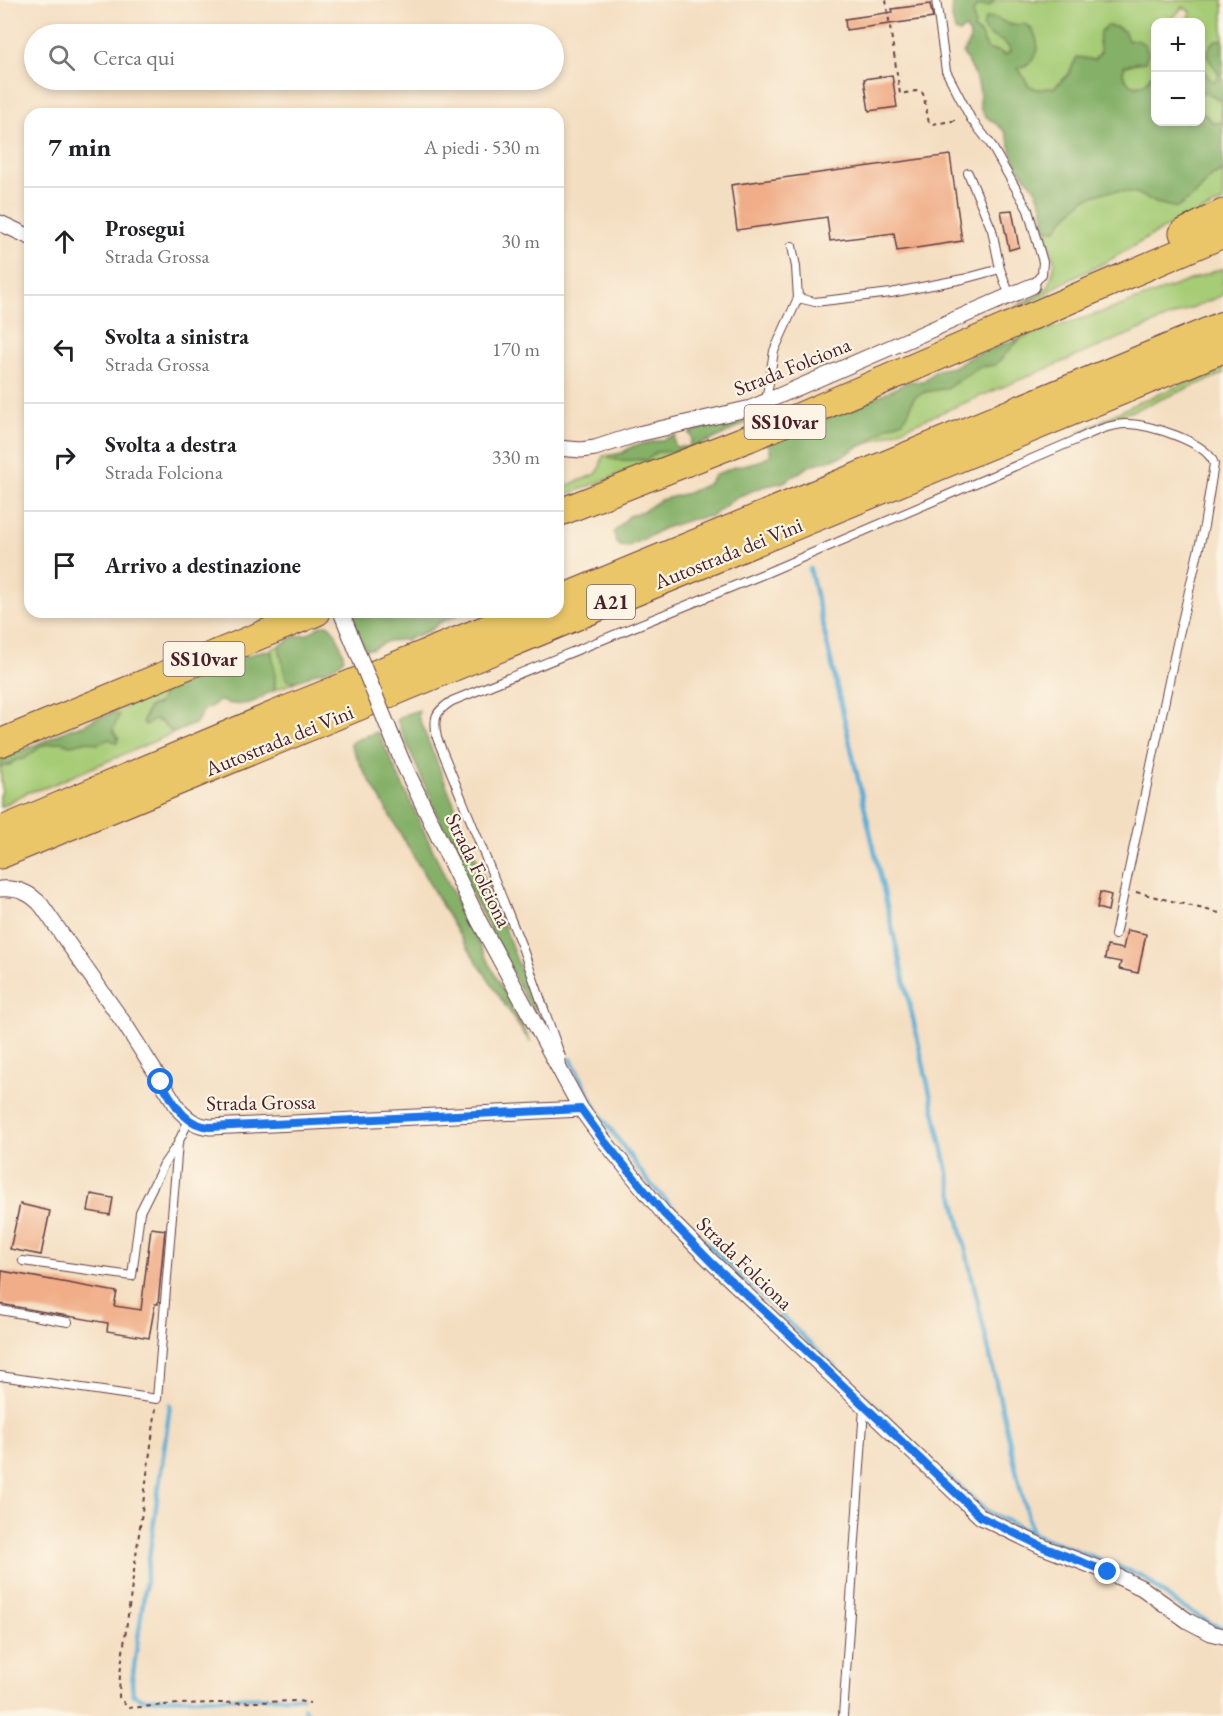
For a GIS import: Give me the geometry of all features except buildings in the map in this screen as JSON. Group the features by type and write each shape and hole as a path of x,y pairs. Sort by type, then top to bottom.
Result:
{"highway":[{"path":"1223,213 1163,243 1152,264 1181,270 1223,253"},
{"name":"SS10var","path":"564,511 748,438 1223,234"},
{"name":"Autostrada dei Vini","path":"564,598 1223,325"},
{"name":"Autostrada dei Vini","path":"0,855 1223,349"},
{"name":"SS10var","path":"0,743 302,618"},
{"name":"Autostrada dei Vini","path":"0,831 288,709 513,618"}],"street":[{"path":"0,223 24,234"},
{"name":"Strada Folciona","path":"564,449 595,448 638,434 766,403 1032,286"},
{"name":"Strada Folciona","path":"343,618 402,761 479,921 581,1109 664,1214 712,1263 981,1517 1043,1547 1142,1588 1188,1621 1211,1633 1223,1636"},
{"name":"Strada Grossa","path":"0,890 12,889 26,892 42,906 126,1026 180,1111 200,1126 581,1109"}],"lane":[{"path":"936,0 946,71 971,119 990,143 1028,210 1042,262 1042,274 1032,286"},
{"path":"968,173 992,230 1000,269 1010,296"},
{"path":"766,403 774,351 798,298 792,246"},
{"path":"798,298 815,302 891,293 963,279 1000,269"},
{"path":"564,1079 561,1057 522,947 437,738 436,715 441,708 452,701 766,573 1106,427 1126,424 1142,425 1192,442 1212,457 1214,464 1204,526 1115,935"},
{"path":"23,1261 132,1276 140,1212 189,1120"},
{"path":"0,1376 156,1399 178,1143"},
{"path":"0,1310 68,1322"},
{"path":"843,1716 864,1407"}],"path":[{"path":"886,0 900,94 916,91 923,93 929,123 971,119"},
{"path":"1126,885 1130,891 1223,914"},
{"path":"156,1399 120,1674 119,1697 128,1708 178,1704 297,1701 310,1703"}],"green space":[{"path":"953,0 995,0 989,6 977,6 973,13 974,30 981,35 988,50 999,51 1003,55 1006,55 1010,49 984,30 986,18 995,18 1011,25 1024,24 1030,28 1037,40 1036,54 1029,63 1018,68 1028,85 1036,89 1054,88 1068,75 1077,57 1094,60 1101,52 1100,32 1107,26 1117,27 1125,32 1128,41 1137,39 1145,45 1148,53 1145,62 1124,66 1123,75 1128,83 1136,86 1146,83 1151,75 1151,126 1205,126 1205,115 1213,123 1222,123 1221,101 1205,93 1205,74 1215,82 1219,74 1207,56 1210,46 1216,40 1223,40 1223,171 1212,176 1195,195 1177,208 1156,203 1137,193 1105,192 1085,199 1055,230 1045,229 1040,199 1016,163 1005,132 981,110 979,87 963,54 970,35 965,28 959,33 955,31 952,18"},
{"path":"995,0 1223,0 1223,40 1216,40 1219,74 1215,83 1205,73 1205,18 1189,18 1191,12 1183,7 1173,18 1151,18 1151,75 1146,83 1136,86 1128,83 1123,75 1124,67 1145,62 1128,41 1099,42 1101,52 1094,60 1077,57 1068,75 1054,88 1036,89 1028,85 1018,68 1028,64 1019,25 1008,24 992,37 1008,45 1010,51 1006,55 996,50 987,50 979,32 974,30 975,24 972,16 975,8 980,5 989,6"},
{"path":"1205,93 1221,101 1222,123 1213,123 1205,115"},
{"path":"1223,171 1223,202 1161,230 1050,292 1013,309 1049,287 1055,263 1045,229 1055,230 1085,199 1104,192 1119,191 1133,192 1156,203 1204,184 1212,176"},
{"path":"1223,268 1223,295 866,444 887,427 898,423 909,412 916,396 947,388 979,367 995,365 1021,338 1109,310"},
{"path":"1021,338 995,365 979,367 947,388 916,396 903,421 887,427 866,444 843,456 811,465 784,482 762,487 737,497 712,516 689,520 662,529 626,547 616,543 614,532 629,516 645,510 660,500 688,493 708,484 715,475 731,468 763,460 771,454 768,443 845,412 910,381 922,382 937,370 953,367 976,354"},
{"path":"1223,368 1223,374 1078,433 1137,403"},
{"path":"773,410 714,439 682,451 656,452 648,460 609,458 633,446 675,435 676,447 689,447 692,438 689,433 711,425"},
{"path":"682,451 564,496 564,487 596,474 603,456 620,454 613,455 646,461 656,452"},
{"path":"352,618 450,618 431,630 406,640 388,641 372,649 365,649"},
{"path":"321,625 329,625 335,632 344,658 326,670 298,680 287,680 280,645 297,636 308,634"},
{"path":"280,645 285,674 295,682 275,690 273,664 267,651"},
{"path":"264,650 272,652 274,691 245,704 219,701 204,710 195,724 176,732 170,731 156,719 145,725 143,722 149,707 158,705 164,693 178,683 206,676 241,658"},
{"path":"165,689 168,690 162,695 159,703 149,707 143,719 145,725 155,719 176,732 47,787 26,793 0,807 2,790 0,767 10,765 43,745 61,742 71,745 88,741 96,744 118,738 112,730 119,715 108,714"},
{"path":"419,710 418,716 505,928 543,1033 465,880 397,720"},
{"path":"112,713 119,715 113,730 118,738 117,743 109,739 98,744 88,741 71,745 61,742 43,745 24,759 0,767 0,759"},
{"path":"378,732 449,885 531,1042 458,933 360,764 350,743"}],"waterway":[{"path":"810,569 1032,1533"},
{"path":"571,1059 597,1110 647,1180 698,1235 880,1411"},
{"path":"170,1405 132,1682 133,1694 142,1699 302,1697"},
{"path":"949,1477 988,1512 1032,1533 1142,1576 1173,1601 1211,1624 1223,1628"},
{"path":"304,1708 308,1716"}],"route":[{"path":"161,1082 180,1111 189,1120 200,1126 210,1127 581,1109 664,1214 712,1263 981,1517 1043,1547 1108,1572"}]}
